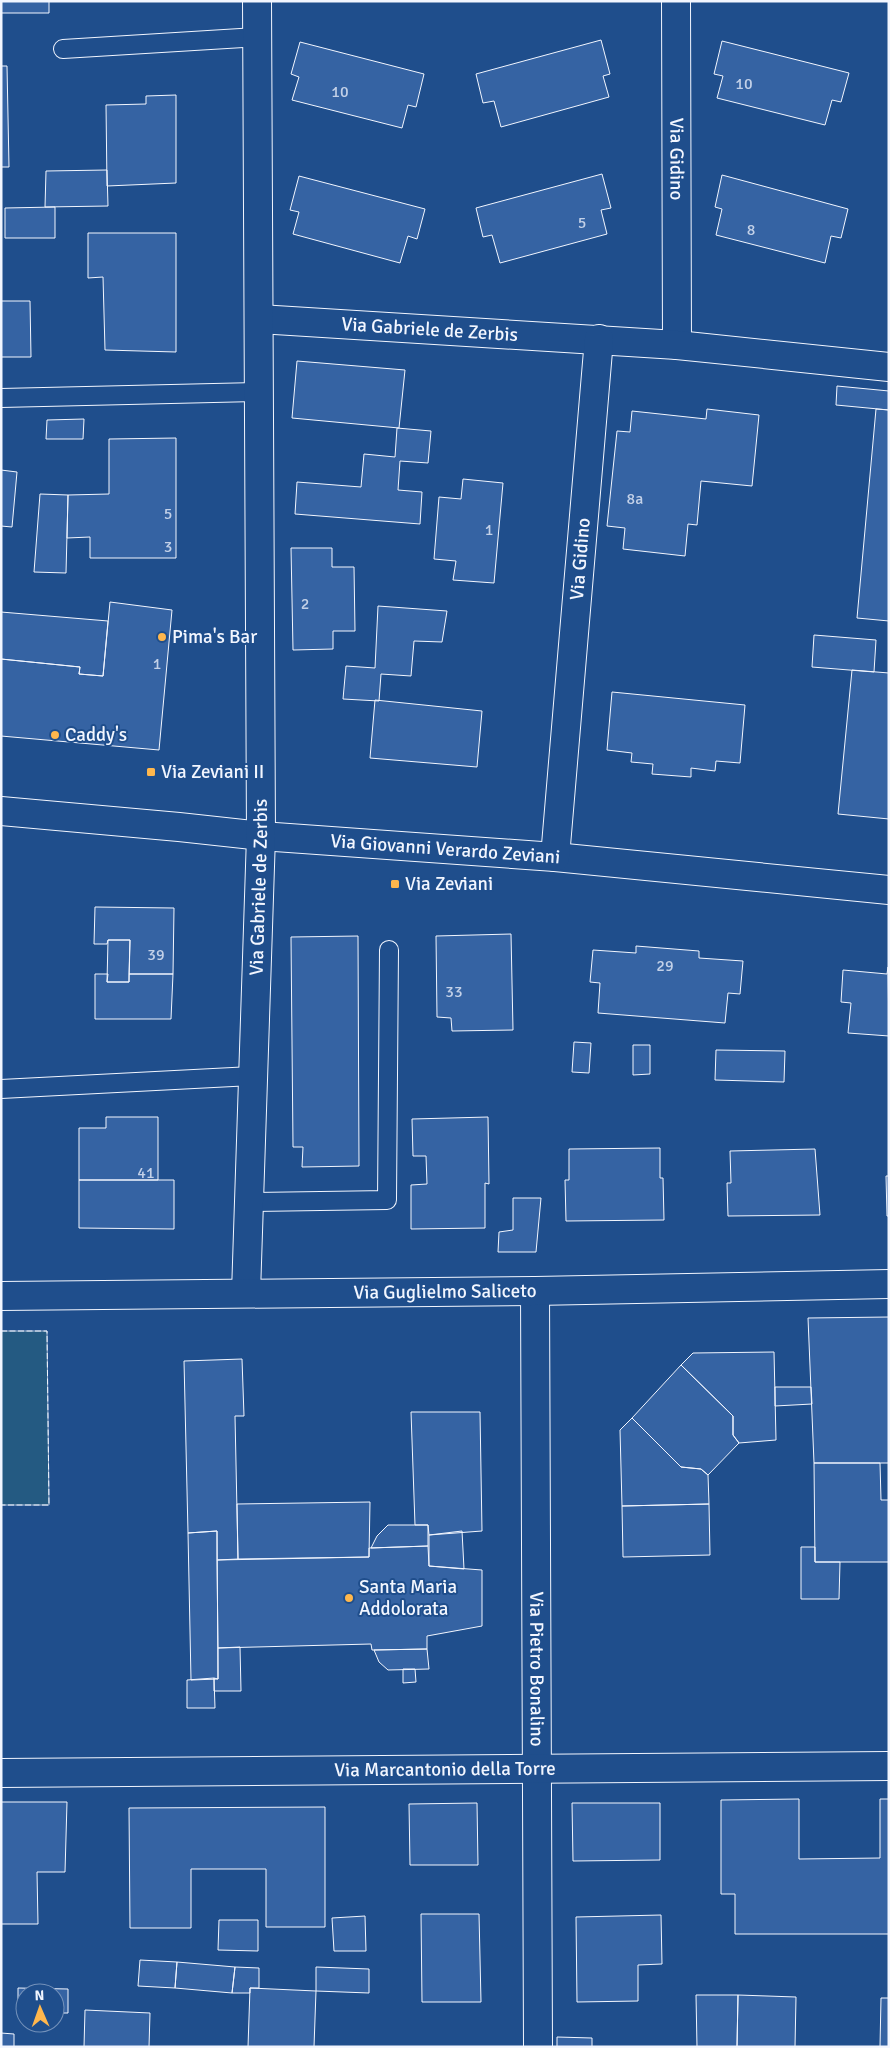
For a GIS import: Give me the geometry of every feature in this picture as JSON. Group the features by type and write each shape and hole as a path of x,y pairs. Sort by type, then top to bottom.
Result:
{"street":[{"name":"Via Gabriele de Zerbis","path":"246,1293 261,836 257,1"},
{"name":"Via Gidino","path":"676,1 677,345"},
{"name":"Via Gabriele de Zerbis","path":"259,319 600,339"},
{"name":"Via Gidino","path":"555,857 600,339"},
{"path":"600,339 889,367"},
{"name":"Via Giovanni Verardo Zeviani","path":"1,812 261,836 555,857 889,890"},
{"name":"Via Guglielmo Saliceto","path":"1,1296 889,1284"},
{"name":"Via Pietro Bonalino","path":"535,1290 538,2047"},
{"name":"Via Marcantonio della Torre","path":"1,1773 889,1766"}],"lane":[{"path":"63,49 258,37"},
{"path":"1,398 258,392"},
{"path":"249,1202 387,1200 389,950"},
{"path":"1,1089 252,1076"}],"shaded area":[{"path":"1,1331 47,1331 49,1505 1,1505"}],"building":[{"path":"1,1 49,1 49,13 1,13"},
{"path":"601,40 610,74 603,76 609,97 501,127 494,101 483,103 476,74"},
{"path":"722,41 849,73 841,102 832,100 825,125 717,98 723,76 714,74"},
{"path":"300,42 424,74 416,107 408,105 402,128 292,100 299,77 291,74"},
{"path":"1,66 7,66 9,167 1,167"},
{"path":"176,95 176,183 107,186 106,105 146,104 146,96"},
{"path":"107,170 108,206 45,207 46,171"},
{"path":"602,174 611,208 601,210 607,234 500,263 492,235 483,237 476,208"},
{"path":"722,175 848,209 841,238 831,236 825,263 716,235 722,209 715,207"},
{"path":"299,176 425,209 417,239 408,236 400,263 293,234 299,212 290,210"},
{"path":"55,207 55,238 5,238 5,208"},
{"path":"88,233 176,233 176,352 105,350 103,277 88,278"},
{"path":"1,301 30,301 31,357 1,357"},
{"path":"297,361 405,370 399,428 292,418"},
{"path":"837,386 889,391 889,410 836,405"},
{"path":"707,409 759,415 752,486 701,481 697,525 688,524 685,556 623,549 625,528 607,526 617,431 630,432 632,411 706,419"},
{"path":"876,409 889,410 889,621 857,618"},
{"path":"84,419 83,439 46,439 47,420"},
{"path":"397,428 431,431 428,463 400,461 398,490 422,492 420,524 295,514 297,482 361,487 364,454 395,457"},
{"path":"176,438 176,558 90,558 90,537 67,538 68,495 109,494 109,439"},
{"path":"1,470 17,472 12,527 1,526"},
{"path":"463,479 503,483 494,583 453,580 456,561 434,559 439,497 461,499"},
{"path":"40,494 68,495 66,573 34,572"},
{"path":"291,548 332,548 332,567 354,567 355,631 333,631 333,649 293,650"},
{"path":"110,602 172,610 159,750 1,736 1,659 80,667 79,674 103,676"},
{"path":"378,606 447,611 442,642 414,641 411,676 381,674 379,701 343,699 346,666 375,668"},
{"path":"1,612 108,621 103,676 79,674 80,667 1,659"},
{"path":"814,635 876,640 874,672 812,667"},
{"path":"852,670 889,673 889,819 838,814"},
{"path":"612,692 745,705 740,763 716,761 715,771 691,768 691,777 652,774 653,764 631,762 632,753 607,750"},
{"path":"375,700 482,711 477,767 370,758"},
{"path":"95,907 174,908 173,974 129,974 130,940 108,940 107,944 94,944"},
{"path":"511,934 513,1030 452,1031 451,1018 437,1017 436,936"},
{"path":"358,936 359,1166 302,1167 303,1147 293,1147 291,937"},
{"path":"108,940 130,940 129,982 107,982"},
{"path":"636,946 699,951 699,958 743,961 740,994 728,993 725,1023 598,1013 600,983 590,982 593,950 636,953"},
{"path":"888,967 889,1036 848,1033 851,1003 841,1002 843,970 887,974"},
{"path":"95,974 108,974 107,982 129,982 129,974 173,974 171,1019 95,1019"},
{"path":"574,1042 591,1043 589,1073 572,1072"},
{"path":"633,1045 650,1045 650,1074 633,1075"},
{"path":"716,1050 785,1051 784,1082 715,1080"},
{"path":"106,1117 158,1117 158,1180 79,1180 79,1128 106,1128"},
{"path":"488,1117 489,1184 485,1183 485,1228 411,1229 411,1185 427,1184 426,1156 413,1156 412,1119"},
{"path":"660,1148 660,1178 663,1178 664,1220 566,1221 565,1180 569,1180 569,1149"},
{"path":"815,1149 820,1215 728,1216 727,1183 731,1183 730,1151"},
{"path":"886,1176 889,1176 889,1216 887,1216"},
{"path":"79,1180 174,1180 174,1229 79,1228"},
{"path":"513,1198 541,1198 536,1252 498,1252 499,1232 513,1230"},
{"path":"889,1317 889,1463 814,1463 808,1318"},
{"path":"774,1352 776,1440 739,1443 733,1435 733,1416 681,1365 693,1353"},
{"path":"242,1359 244,1416 235,1416 238,1559 217,1560 217,1531 188,1533 184,1361"},
{"path":"681,1365 733,1416 733,1435 739,1443 708,1475 701,1469 681,1467 632,1418"},
{"path":"775,1387 811,1387 812,1404 775,1406"},
{"path":"411,1412 480,1412 482,1531 429,1535 428,1525 415,1525"},
{"path":"632,1418 681,1467 701,1469 708,1475 709,1504 622,1506 620,1430"},
{"path":"814,1463 880,1463 881,1500 889,1500 889,1562 815,1562"},
{"path":"370,1502 369,1557 238,1559 237,1504"},
{"path":"709,1504 710,1555 623,1557 622,1506"},
{"path":"388,1525 428,1525 428,1546 371,1548 377,1536"},
{"path":"217,1531 218,1679 191,1680 188,1533"},
{"path":"462,1531 464,1569 429,1566 429,1535"},
{"name":"Santa Maria Addolorata","path":"428,1546 429,1566 482,1570 482,1626 427,1636 427,1649 372,1650 371,1644 218,1648 217,1560 369,1557 369,1548"},
{"path":"801,1547 815,1547 815,1562 840,1562 839,1599 801,1599"},
{"path":"240,1647 241,1691 214,1691 214,1678 218,1679 218,1648"},
{"path":"427,1649 429,1669 388,1670 379,1662 374,1650"},
{"path":"403,1669 415,1669 416,1682 403,1683"},
{"path":"214,1678 215,1708 187,1708 187,1680"},
{"path":"799,1799 799,1859 880,1858 880,1799 889,1799 889,1934 735,1934 735,1894 721,1894 721,1800"},
{"path":"1,1802 67,1802 65,1872 37,1872 38,1924 1,1924"},
{"path":"477,1803 478,1865 410,1865 409,1804"},
{"path":"572,1803 660,1803 660,1860 573,1861"},
{"path":"325,1807 325,1927 266,1927 266,1869 191,1869 191,1928 130,1928 129,1808"},
{"path":"421,1914 479,1914 481,2002 422,2002"},
{"path":"661,1915 662,1964 638,1965 638,2001 577,2002 576,1917"},
{"path":"365,1916 366,1951 334,1951 332,1918"},
{"path":"219,1920 258,1920 258,1951 218,1950"},
{"path":"140,1960 177,1962 175,1988 138,1986"},
{"path":"177,1962 235,1967 232,1993 175,1988"},
{"path":"235,1967 259,1968 259,1988 250,1988 250,1993 232,1993"},
{"path":"316,1967 369,1969 369,1993 316,1991"},
{"path":"250,1988 316,1991 314,2047 248,2047"},
{"path":"65,1989 68,1989 68,2013 65,2013"},
{"path":"696,1995 738,1995 737,2047 697,2047"},
{"path":"738,1995 796,1997 795,2047 737,2047"},
{"path":"881,1998 889,1998 889,2047 880,2047"},
{"path":"85,2010 150,2013 149,2047 84,2047"},
{"path":"1,2033 14,2034 14,2047 1,2047"},
{"path":"557,2037 592,2038 592,2047 557,2047"}],"fence":[{"path":"1,1331 47,1331 49,1505 1,1505"}],"place":[{"name":"Pima's Bar","path":"162,637"},
{"name":"Caddy's","path":"55,735"},
{"name":"Via Zeviani II","path":"151,772"},
{"name":"Via Zeviani","path":"395,884"},
{"name":"Santa Maria Addolorata","path":"349,1598"}]}
